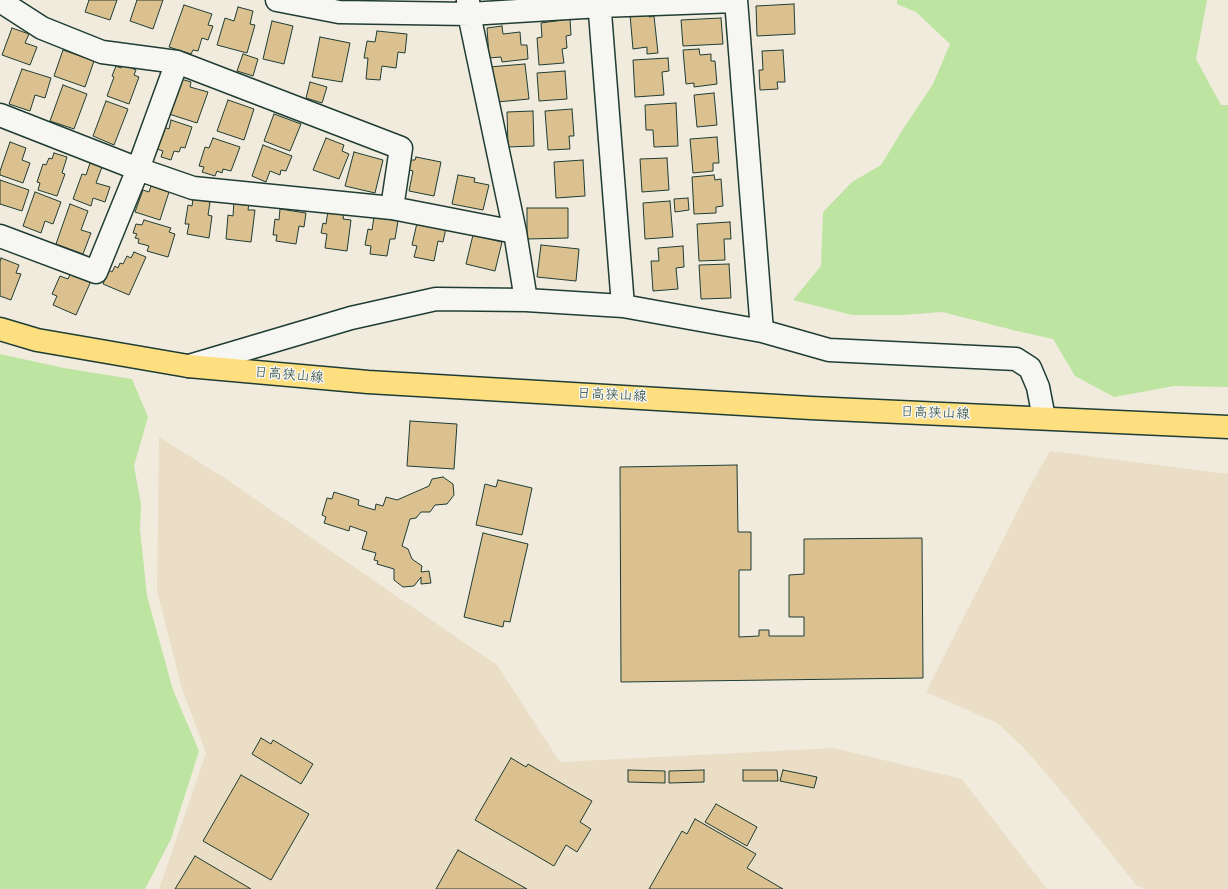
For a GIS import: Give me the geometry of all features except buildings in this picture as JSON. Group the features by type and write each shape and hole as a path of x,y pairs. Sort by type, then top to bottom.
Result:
{"main road":[{"name":"日高狭山線","path":"0,329 37,340 188,366 368,382 811,408 1228,427"}],"street":[{"path":"277,0 339,12 736,0 762,331"},
{"path":"0,1 42,28 102,52 176,62 401,148 392,208"},
{"path":"599,3 623,306"},
{"path":"469,7 515,232 526,300"},
{"path":"0,236 96,272 138,169 176,62"},
{"path":"0,115 138,169 193,188 392,208 515,232"},
{"path":"188,366 351,318 436,300 526,300 623,306 762,331 829,350 1016,359 1030,368 1038,388 1044,418"}],"shaded area":[{"path":"159,437 226,479 497,665 560,762 834,748 962,779 1047,889 159,889 206,753 182,689 157,591"},
{"path":"1050,451 1228,474 1228,889 1146,889 1136,885 1066,797 1024,748 997,723 926,692 1029,488"}],"green space":[{"path":"897,0 1207,0 1196,59 1221,105 1228,105 1228,387 1174,386 1114,397 1075,376 1053,339 942,312 902,315 852,315 793,300 821,266 823,212 852,182 881,165 933,84 950,44 916,12 897,4"},
{"path":"0,354 64,368 132,379 148,417 134,466 141,504 140,529 147,596 173,690 199,751 171,839 145,889 0,889"}]}
